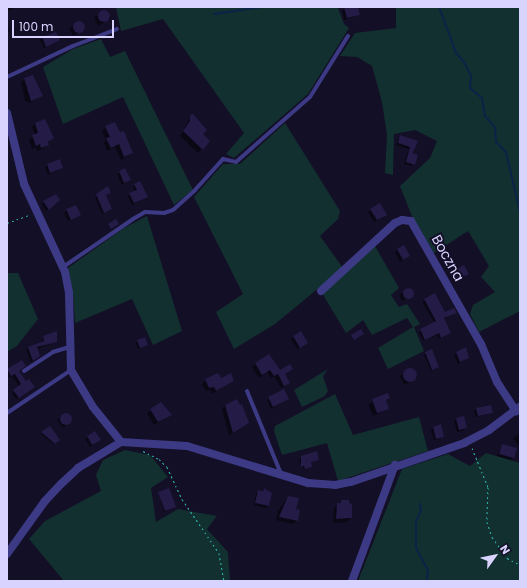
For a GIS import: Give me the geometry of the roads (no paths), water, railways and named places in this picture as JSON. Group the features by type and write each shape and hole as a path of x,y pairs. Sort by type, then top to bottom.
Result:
{"street":[{"path":"7,113 24,184 63,267 70,293 69,347 71,370 93,407 121,442"},
{"name":"Boczna","path":"321,291 396,223 402,220 410,221 474,331 497,382 518,409"},
{"path":"7,554 45,501 61,484 89,460 121,442 187,446 308,483 335,485 351,482 395,465 470,440 489,430 518,409"},
{"path":"352,581 395,465"}],"lane":[{"path":"7,77 73,46 117,30"},
{"path":"63,267 145,212 164,213 173,210 195,190 223,159 236,162 310,97 348,36"},
{"path":"24,371 54,352 69,347"},
{"path":"7,413 71,370"},
{"path":"247,391 281,475"}],"waterway":[{"path":"214,14 261,7"},
{"path":"439,7 456,53 464,62 471,76 470,88 482,98 485,116 495,127 496,142 506,152 520,212"},
{"path":"420,504 421,511 416,521 416,548 428,571 427,581"}]}
